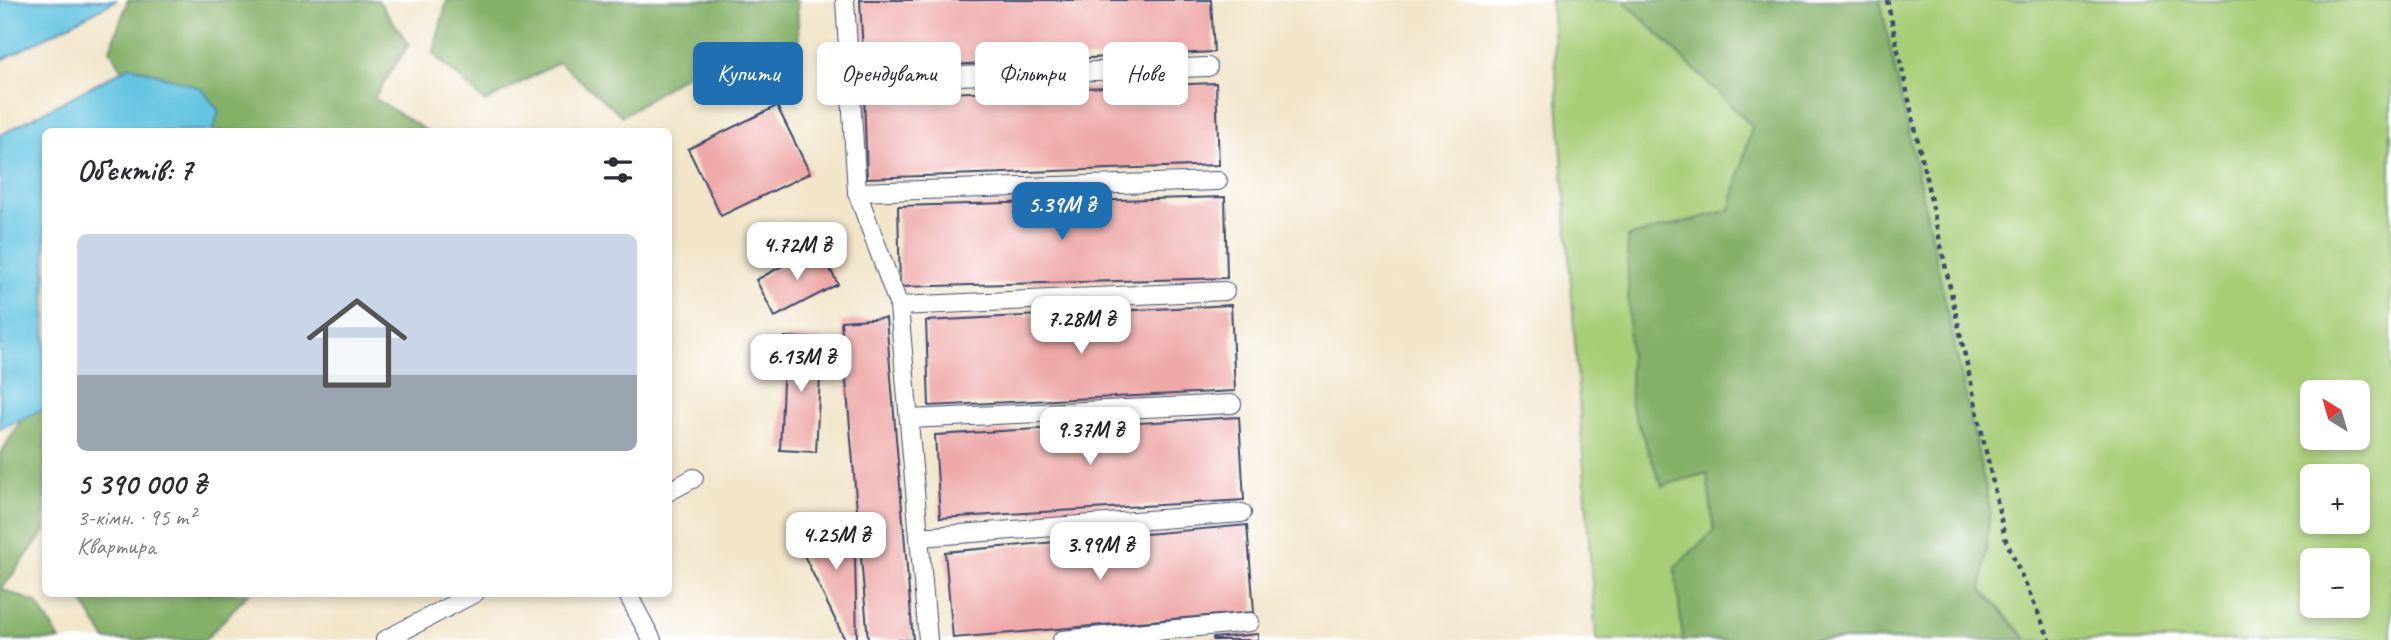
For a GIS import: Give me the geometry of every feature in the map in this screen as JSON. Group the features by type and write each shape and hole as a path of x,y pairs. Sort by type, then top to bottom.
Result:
{"lane":[{"path":"845,0 848,42"},
{"path":"961,76 1208,67"},
{"path":"852,105 857,192 900,306 928,640"},
{"path":"857,192 1217,181"},
{"path":"900,306 1225,291"},
{"path":"909,419 1232,404"},
{"path":"672,490 694,478"},
{"path":"919,537 1242,513"},
{"path":"385,640 467,597"},
{"path":"629,597 652,640"},
{"path":"1062,640 1250,622"}],"path":[{"path":"1887,0 2005,538 2050,640"}],"green space":[{"path":"128,0 378,0 409,44 374,98 422,128 202,128 136,90 110,50"},
{"path":"447,0 797,0 799,42 693,42 693,70 622,116 559,62 485,102 433,54"},
{"path":"1551,0 2391,0 2391,640 1596,640"},
{"path":"1623,0 1880,0 1990,509 1982,589 2027,640 1683,640 1675,567 1714,531 1707,473 1662,486 1631,406 1627,237 1730,210 1752,126"},
{"path":"42,387 42,535 2,589 37,603 60,640 0,640 0,455"},
{"path":"79,597 245,597 205,640 106,640"}],"water":[{"path":"0,0 117,0 0,61"},
{"path":"130,66 201,88 219,111 214,128 42,128 42,409 0,429 0,135"}],"building":[{"path":"860,0 1211,0 1214,52 1188,53 1188,42 1103,42 1103,57 1089,58 1089,42 975,42 975,64 961,64 961,42 862,42"},
{"path":"1216,83 1219,165 867,178 864,105 961,105 961,92 975,92 975,105 1089,105 1089,88 1103,87 1103,105 1188,105 1188,84"},
{"path":"777,106 810,173 721,216 688,149"},
{"path":"1225,197 1227,278 900,287 898,206"},
{"path":"818,247 838,284 775,317 756,280"},
{"path":"1231,305 1235,391 929,406 926,321"},
{"path":"886,318 913,640 868,640 841,321"},
{"path":"785,337 822,339 816,452 780,450"},
{"path":"1239,417 1244,500 940,518 935,435"},
{"path":"854,516 857,640 845,640 798,543"},
{"path":"1247,525 1254,612 953,638 945,552"},
{"path":"1258,634 1258,640 1213,640 1213,638"}]}
